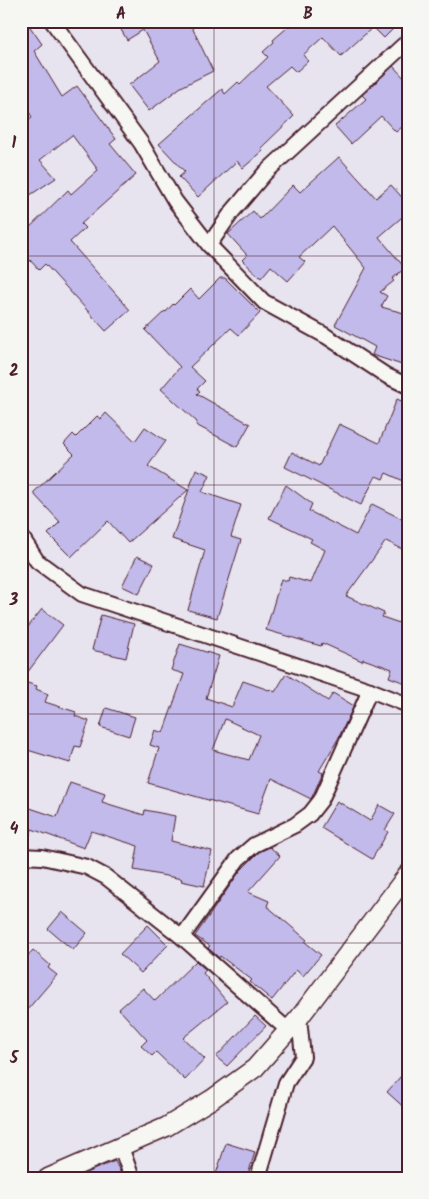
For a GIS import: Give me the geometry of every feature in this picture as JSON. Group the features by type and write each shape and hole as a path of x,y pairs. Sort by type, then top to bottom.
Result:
{"street":[{"path":"52,21 141,143 175,201 209,245 264,302 326,336 387,376 408,386"},
{"path":"209,245 232,212 266,172 408,41"},
{"path":"21,536 37,561 82,594 370,690 408,705"},
{"path":"182,936 238,859 254,845 310,814 321,800 370,690"},
{"path":"21,856 42,857 87,867 106,877 294,1024 303,1057 286,1083 258,1178"},
{"path":"48,1178 166,1127 212,1100 254,1068 294,1024 408,874"},
{"path":"121,1147 132,1178"}],"building":[{"path":"21,21 26,21 42,44 34,51 62,97 77,86 116,139 110,144 136,175 81,224 85,228 70,242 130,310 106,331 45,264 39,270 30,260 28,262 21,255 21,236 68,190 71,194 98,170 72,135 40,160 56,178 21,201 21,125 32,117 21,99"},
{"path":"116,21 189,21 213,71 181,87 149,111 129,85 160,61 143,30 127,40"},
{"path":"295,21 401,21 384,38 373,27 341,56 323,37 303,55 308,61 296,72 290,66 266,86 294,116 261,148 263,151 243,168 237,161 198,197 179,177 185,172 159,144 222,89 225,94 238,82 240,84 268,57 263,52 274,42 273,40"},
{"path":"393,66 408,82 408,110 402,116 408,122 396,132 381,116 351,144 335,126 366,99 362,95"},
{"path":"339,157 376,198 391,185 408,204 408,212 379,237 405,268 392,279 394,281 380,292 387,296 381,307 408,314 408,367 372,355 375,347 335,325 366,268 332,226 299,257 305,262 288,281 271,266 261,278 242,260 247,255 228,234 253,211 260,219 293,185 300,192"},
{"path":"220,278 225,278 260,313 239,335 231,328 190,367 205,381 197,389 200,391 197,394 250,424 237,447 196,425 197,422 161,389 180,367 145,330 190,289 199,299"},
{"path":"397,399 408,404 408,483 386,473 383,479 376,476 361,505 285,467 292,452 319,466 339,424 379,443"},
{"path":"106,413 135,441 145,427 166,441 148,466 188,490 128,543 108,521 71,557 48,534 60,522 33,493 74,454 64,444 73,434 76,437 97,416 101,419"},
{"path":"196,469 210,475 202,492 241,505 231,537 241,540 217,618 188,610 205,550 172,539"},
{"path":"286,485 312,504 309,511 356,535 372,504 408,522 408,552 386,541 346,596 384,613 382,617 408,626 408,684 389,677 392,669 363,659 362,661 322,643 321,646 266,630 281,579 288,581 289,577 311,583 325,550 310,542 312,539 269,518"},
{"path":"137,556 154,564 139,594 122,586"},
{"path":"42,609 63,625 21,681 21,636"},
{"path":"101,615 134,624 126,658 92,650"},
{"path":"180,644 219,656 206,698 232,707 243,681 275,692 286,674 328,701 333,693 354,706 338,739 319,771 323,773 311,799 271,779 258,814 148,783 159,748 150,745 155,730 163,733 184,674 171,670","holes":["225,719 259,735 249,760 213,750"]},
{"path":"21,681 37,686 36,689 48,694 45,702 76,712 75,716 89,721 80,747 75,746 70,763 21,748"},
{"path":"106,708 135,717 129,736 100,727"},
{"path":"70,782 105,794 102,802 144,815 145,810 175,816 171,841 212,851 204,886 181,881 182,879 134,870 138,846 91,831 84,848 32,829 25,847 21,847 21,805 57,817"},
{"path":"337,801 370,821 379,805 395,814 385,830 388,832 372,859 321,828"},
{"path":"270,847 280,856 248,892 269,901 267,906 307,940 305,942 321,955 303,976 296,970 272,1000 250,982 252,980 220,956 219,958 208,948 210,946 195,936 240,871 259,852"},
{"path":"62,912 87,933 73,950 48,929"},
{"path":"148,925 168,945 141,973 120,954"},
{"path":"33,950 50,965 48,968 57,975 21,1017 21,963"},
{"path":"196,961 206,970 203,973 227,1002 183,1038 205,1059 185,1080 156,1052 152,1056 141,1046 147,1040 119,1009 143,988 155,1001"},
{"path":"255,1016 266,1026 227,1066 216,1057"},
{"path":"408,1068 408,1111 387,1092"},
{"path":"226,1143 255,1152 247,1178 230,1178 216,1174"},
{"path":"115,1161 123,1178 76,1178 83,1174"}]}
